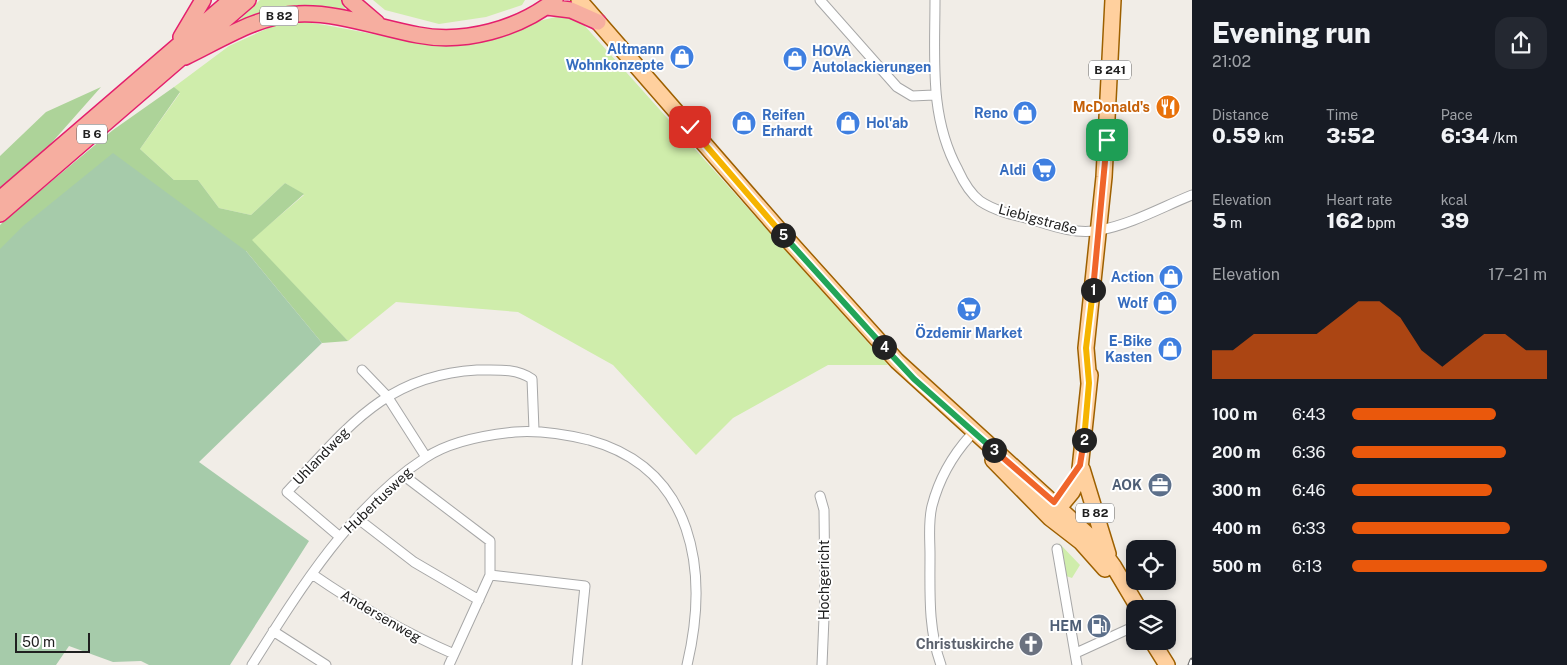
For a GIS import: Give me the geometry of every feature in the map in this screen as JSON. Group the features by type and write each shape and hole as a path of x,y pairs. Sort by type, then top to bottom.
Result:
{"highway":[{"name":"B 6","path":"179,54 203,0"},
{"name":"B 6","path":"0,214 179,54 231,0"},
{"name":"B 6","path":"0,199 248,0"},
{"path":"350,0 366,16 380,26"},
{"name":"B 82","path":"179,54 251,24 289,14 315,14 421,36 456,36 475,34 508,26 545,4"},
{"path":"545,4 571,10 598,22"}],"main road":[{"name":"B 82","path":"579,0 895,364 970,436 1052,510 1096,542 1110,560 1134,600"},
{"name":"B 241","path":"1099,231 1108,124 1113,0"},
{"name":"B 82","path":"1052,510 1069,490 1080,465 1095,325 1091,314 1099,231"},
{"name":"B 82","path":"787,239 914,379 1052,510 1063,528 1093,555 1126,601"},
{"name":"B 82","path":"1080,465 1110,560"}],"street":[{"path":"820,0 897,88 912,96 934,95"},
{"name":"Liebigstraße","path":"935,0 934,95 939,122 950,157 978,200 1000,211 1055,227 1080,232 1099,231 1125,223 1192,195"},
{"name":"Uhlandweg","path":"340,537 287,492 359,417 387,396 421,379 455,371 500,369 524,374 532,380 534,430"},
{"path":"362,370 387,396 426,457"},
{"name":"Hubertusweg","path":"252,665 312,574 340,537 403,474 426,457 454,444 488,435 534,430 570,435 607,445 649,471 668,490 689,538 694,564 695,625 687,665"},
{"path":"941,665 932,633 930,613 930,518 947,467 954,455 970,436"},
{"path":"403,474 490,541 490,576 449,665"},
{"name":"Hochgericht","path":"820,496 824,510 825,594 822,665"},
{"path":"358,518 414,562 479,600"},
{"path":"1057,549 1077,665"},
{"name":"Andersenweg","path":"312,574 358,605 411,635 454,654"},
{"path":"490,576 585,586 576,665"},
{"path":"1076,653 1126,630"},
{"path":"273,632 326,665"}],"green space":[{"path":"260,0 342,0 346,11 274,7 231,28"},
{"path":"373,0 525,0 522,5 486,17 439,24 385,10"},
{"path":"564,15 584,25 888,365 828,365 733,418 696,455 613,365 518,312 396,302 348,341 251,240 304,195 285,183 251,215 219,208 198,180 174,180 140,149 180,93 174,87 229,46 275,25 298,21 426,44 496,38 539,21"},
{"path":"101,87 47,148 0,190 0,156 46,112"},
{"path":"174,87 180,92 140,149 174,180 198,180 219,208 251,215 285,183 304,194 252,240 348,341 322,343 246,251 0,249 0,225 4,221 113,130"},
{"path":"113,153 246,251 322,343 199,462 309,541 230,665 149,665 141,661 113,662 69,646 56,665 0,665 0,249 23,226"},
{"path":"1059,543 1080,565 1072,578 1066,576"}],"railway":[{"path":"1190,665 1192,660"}],"place":[{"name":"Altmann Wohnkonzepte","path":"682,57"},
{"name":"HOVA Autolackierungen","path":"795,59"},
{"name":"McDonald's","path":"1168,107"},
{"name":"Reno","path":"1025,113"},
{"name":"Reifen Erhardt","path":"744,123"},
{"name":"Hol'ab","path":"848,123"},
{"name":"Aldi","path":"1044,170"},
{"name":"Action","path":"1171,277"},
{"name":"Wolf","path":"1165,303"},
{"name":"Özdemir Market","path":"969,309"},
{"name":"E-Bike Kasten","path":"1170,349"},
{"name":"AOK","path":"1160,485"},
{"name":"HEM","path":"1099,626"},
{"name":"Christuskirche","path":"1031,644"}],"route":[{"path":"690,127 787,239 914,379 1054,502 1076,474 1082,455 1089,383 1086,348 1102,208 1107,140"}]}
